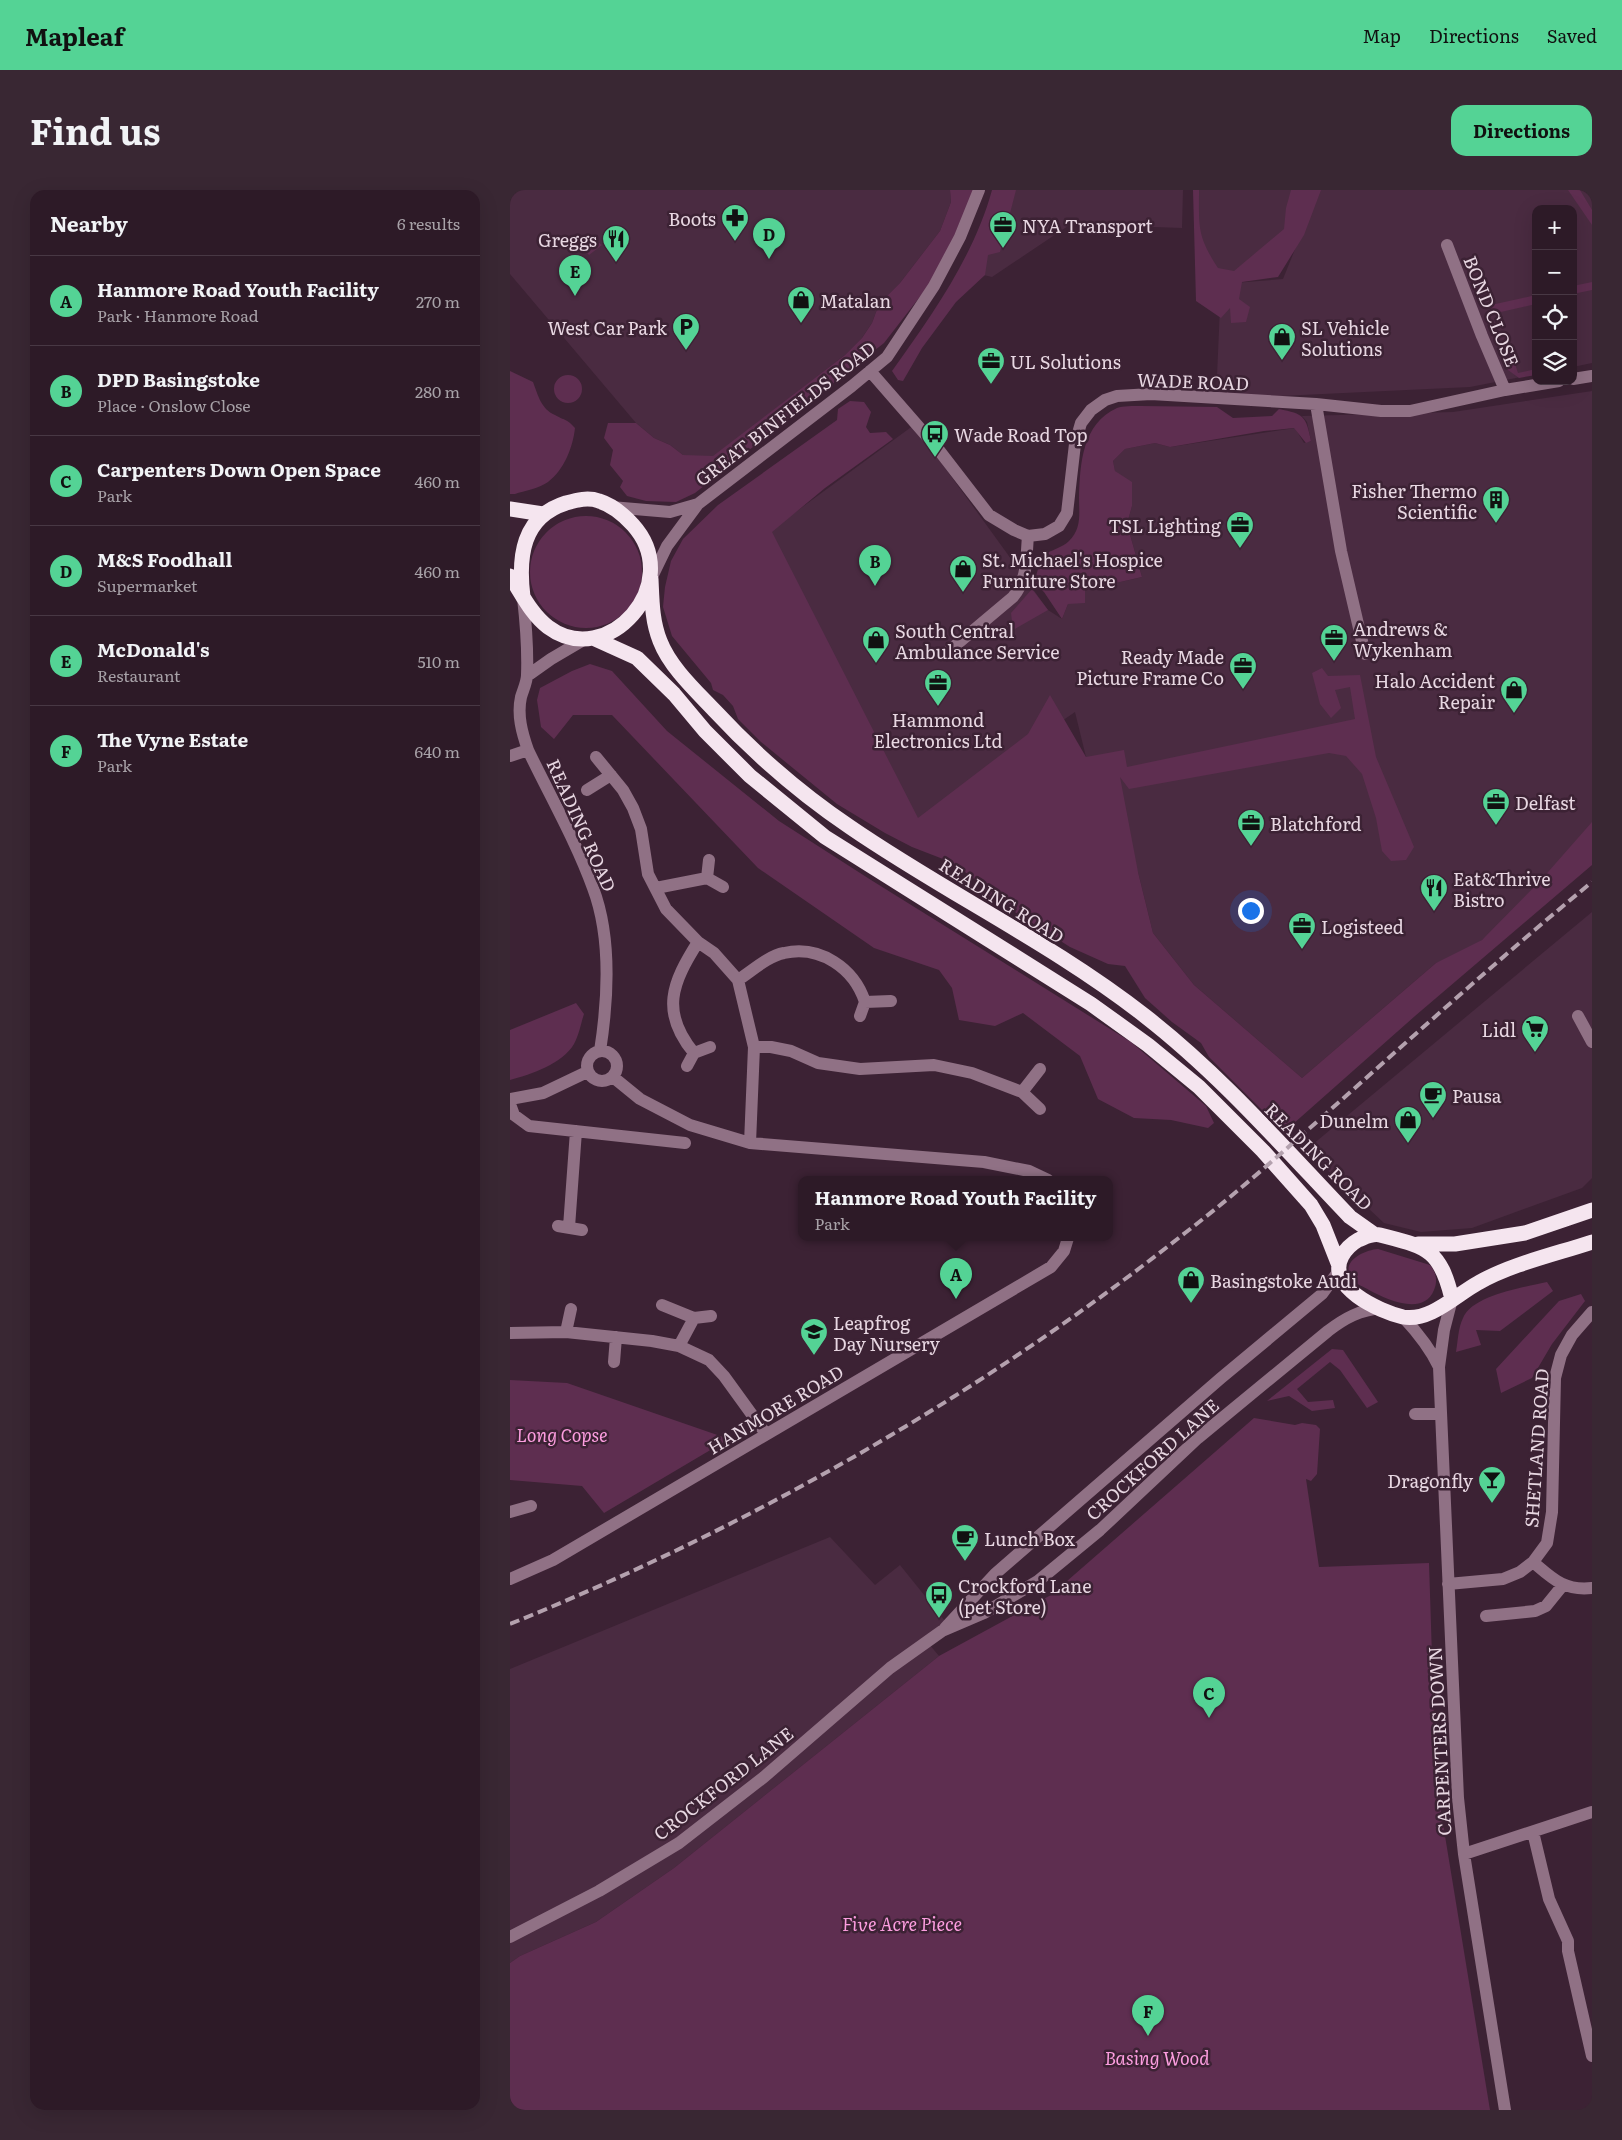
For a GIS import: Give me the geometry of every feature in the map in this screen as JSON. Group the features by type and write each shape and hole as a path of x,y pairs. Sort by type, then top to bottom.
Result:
{"highway":[{"path":"580,499 598,500 629,521 642,536 650,554 651,579 643,600 631,616 617,628 590,639 563,635 549,628 536,616 523,597 521,570 524,547 532,528 543,514 560,505 580,499"},
{"path":"510,509 543,514"},
{"name":"READING ROAD","path":"510,576 523,597"},
{"name":"READING ROAD","path":"651,579 652,613 660,643 676,668 741,739 806,794 849,827 1049,951 1146,1016 1210,1072 1350,1217 1374,1234"},
{"name":"READING ROAD","path":"590,639 637,658 674,694 705,731 750,776 825,838 1091,1004 1148,1044 1198,1087 1263,1151 1311,1206 1323,1225 1338,1268"},
{"path":"1592,1210 1525,1234 1455,1244 1418,1244 1374,1234 1351,1245 1338,1268 1349,1290 1381,1308 1404,1317 1428,1314 1480,1282 1592,1242"},
{"path":"1418,1244 1440,1263 1447,1277 1452,1299"}],"street":[{"name":"GREAT BINFIELDS ROAD","path":"651,579 670,541 698,504 887,357 934,286 960,237 979,190"},
{"name":"BOND CLOSE","path":"1447,245 1482,336 1506,390"},
{"path":"870,372 938,449 989,514 1014,530 1028,536 1022,586 1013,597 944,655"},
{"path":"1577,379 1591,379"},
{"name":"WADE ROAD","path":"1028,536 1045,534 1058,526 1067,513 1075,444 1082,422 1091,410 1105,400 1117,396 1151,394 1410,411 1536,385"},
{"path":"1316,404 1341,551 1365,654"},
{"name":"GREAT BINFIELDS ROAD","path":"611,507 670,512 698,504"},
{"name":"READING ROAD","path":"523,597 528,641 527,676 520,701 520,726 528,750 594,890 604,935 607,972 604,1028 600,1051"},
{"path":"527,676 551,659 590,639"},
{"path":"510,756 528,750"},
{"path":"596,757 611,775 633,808 641,829 648,874 666,908 738,980 754,1047 750,1143"},
{"path":"587,790 611,775"},
{"path":"707,878 709,860"},
{"path":"656,888 707,878 722,887"},
{"path":"694,1053 674,1020 672,1000 676,982 684,964 698,942"},
{"path":"738,980 783,953 807,950 826,957 842,967 854,978 865,1002 860,1016"},
{"path":"865,1002 891,1001"},
{"path":"1578,1016 1592,1042"},
{"path":"687,1066 694,1053 710,1047"},
{"path":"754,1047 772,1047 791,1051 818,1063 860,1069 934,1065 972,1073 1022,1092 1040,1109"},
{"path":"596,1052 609,1053 616,1060 617,1069 608,1080 594,1080 587,1072 588,1058 596,1052"},
{"path":"1022,1092 1040,1069"},
{"path":"510,1100 542,1093 587,1072"},
{"path":"612,1077 640,1099 690,1125 750,1143 984,1162 1029,1171 1040,1176"},
{"path":"510,1104 514,1115 529,1126 685,1142"},
{"path":"576,1131 564,1226 582,1230"},
{"name":"HANMORE ROAD","path":"510,1580 553,1560 1051,1267 1064,1251 1067,1241"},
{"name":"CROCKFORD LANE","path":"510,1937 599,1891 679,1843 764,1777 885,1672 942,1631 995,1574 1218,1374 1322,1294 1338,1268"},
{"name":"CARPENTERS DOWN","path":"1452,1299 1444,1330 1439,1367 1458,1798 1464,1854 1506,2110"},
{"path":"662,1306 694,1318 711,1316"},
{"name":"CROCKFORD LANE","path":"942,1631 984,1613 1038,1581 1100,1530 1213,1426 1328,1331 1341,1321 1364,1310 1381,1308"},
{"path":"566,1332 571,1309"},
{"name":"SHETLAND ROAD","path":"1448,1584 1503,1579 1520,1572 1533,1562 1546,1543 1551,1528 1555,1378 1561,1355 1572,1335 1592,1312"},
{"name":"CARPENTERS DOWN","path":"1404,1317 1419,1333 1439,1367"},
{"path":"679,1346 694,1318"},
{"path":"510,1333 566,1332 679,1346 708,1360 724,1376 766,1434"},
{"path":"614,1362 616,1338"},
{"path":"1415,1414 1440,1414"},
{"path":"510,1512 531,1506"},
{"path":"1533,1562 1563,1585 1572,1588 1592,1588"},
{"path":"1484,1614 1535,1611 1546,1606 1563,1585"},
{"path":"1464,1854 1592,1812"},
{"path":"1533,1832 1549,1899 1568,1941 1568,1951 1592,2056"}],"shaded area":[{"path":"510,190 950,190 951,202 940,231 900,283 879,304 872,323 862,338 845,355 713,457 696,457 683,455 670,445 654,438 636,423 510,274"},
{"name":"NYA Transport","path":"995,190 1183,190 1182,228 1071,224 992,277 962,270"},
{"path":"1197,190 1296,190 1291,231 1238,276 1200,270"},
{"path":"1319,190 1592,190 1592,363 1577,366 1577,205 1532,205 1532,375 1470,387 1216,399 1221,284 1283,279"},
{"path":"1592,391 1592,850 1460,958 1436,963 1302,1078 1194,985 1153,933 1138,872 1086,757 1075,712 918,820 767,533 914,425 1048,610 1062,619 1068,604 1085,590 1142,577 1127,524 1132,506 1115,471 1113,461 1125,449 1155,443 1170,447 1295,428 1304,443 1311,441 1307,422 1302,416 1453,412"},
{"path":"1592,912 1592,1178 1582,1188 1472,1228 1421,1232 1384,1223 1306,1150"},
{"path":"830,1537 875,1585 900,1565 945,1621 924,1638 939,1656 674,1868 596,1922 520,1956 510,1963 510,1669"}],"green space":[{"path":"950,190 976,190 955,239 929,285 884,343 695,493 676,502 646,501 627,496 620,487 623,481 610,465 613,450 604,438 608,423 636,423 654,438 670,445 683,455 713,456 845,355 862,338 872,323 879,304 900,283 940,231 951,202"},
{"path":"992,190 1016,190 1000,252 988,255 985,275 956,302 922,348 903,381 898,380 892,371 936,307 963,262 984,214"},
{"path":"1193,190 1199,190 1199,223 1206,248 1218,268 1234,271 1284,229 1286,208 1291,190 1321,190 1304,235 1278,277 1242,282 1239,299 1250,307 1246,322 1231,323 1230,308 1221,318 1196,301"},
{"path":"1568,190 1580,190 1592,210 1592,225"},
{"path":"586,239 589,243 594,239 602,245 589,255 580,244"},
{"path":"1592,282 1592,290 1577,293 1577,285"},
{"path":"1532,296 1532,305 1492,314 1491,305"},
{"path":"1504,341 1512,355 1518,373 1532,370 1532,376 1519,378 1508,370 1499,347"},
{"path":"510,371 533,382 546,409 575,428 567,458 554,477 541,486 515,494 510,494"},
{"path":"568,375 578,379 582,389 578,399 568,403 558,399 554,389 558,379"},
{"path":"850,401 864,402 871,412 866,427 870,433 886,432 893,439 825,488 772,532 918,818 1028,734 1050,695 1086,757 1124,750 1127,767 1355,719 1350,687 1335,690 1341,708 1331,718 1320,704 1312,673 1322,668 1328,676 1360,675 1376,757 1414,847 1406,860 1391,861 1382,851 1376,818 1362,774 1346,756 1329,753 1129,789 1120,777 1138,872 1153,933 1194,985 1302,1078 1436,963 1482,940 1541,880 1592,822 1592,865 1415,1016 1284,1132 1209,1057 1201,1043 1172,1022 1145,998 1125,966 1108,964 1070,947 988,895 981,884 965,872 943,859 912,847 885,833 837,804 761,742 738,719 733,706 723,695 713,690 711,683 672,636 663,607 665,587 671,561 683,539 718,505 837,420 838,409"},
{"path":"1140,406 1217,407 1233,418 1272,416 1279,409 1299,415 1305,421 1311,441 1306,443 1294,428 1264,431 1170,447 1155,443 1125,449 1113,461 1115,471 1132,482 1132,506 1127,524 1142,577 1085,590 1085,603 1068,604 1062,619 1044,592 1034,583 1042,555 1069,541 1076,531 1079,520 1079,485 1082,459 1085,446 1096,424 1105,415 1117,408"},
{"path":"586,516 607,520 625,533 638,551 642,572 638,593 625,611 607,624 586,628 565,624 547,611 534,593 530,572 534,551 547,533 565,520"},
{"path":"1032,589 1048,610 1013,630 1011,613"},
{"path":"590,664 612,671 667,731 779,821 1131,1042 1206,1106 1214,1123 1208,1128 1171,1120 1134,1118 1098,1099 1080,1056 1023,1013 995,1026 959,1020 952,988 939,970 874,948 758,868 612,715 573,715 554,739 541,727 537,700 540,688"},
{"path":"576,1003 584,1014 579,1033 569,1051 546,1067 510,1080 510,1030"},
{"path":"1378,1249 1430,1265 1436,1280 1434,1290 1429,1298 1422,1303 1404,1304 1385,1298 1354,1281 1349,1274 1351,1263 1360,1255"},
{"path":"1547,1282 1553,1291 1500,1331 1476,1330 1481,1345 1456,1352 1461,1322 1468,1310 1477,1303 1500,1293"},
{"path":"1581,1294 1585,1301 1552,1344 1532,1378 1501,1393 1496,1369 1559,1301"},
{"path":"1332,1349 1343,1350 1378,1402 1367,1408 1340,1370 1330,1362 1297,1389 1308,1402 1333,1400 1335,1408 1312,1411 1289,1396 1267,1401"},
{"name":"Long Copse","path":"510,1380 567,1383 729,1439 604,1513 582,1486 510,1480"},
{"path":"1254,1418 1295,1425 1302,1423 1316,1425 1320,1429 1317,1474 1311,1481 1306,1479 1319,1567 1429,1563 1436,1781 1490,2110 510,2110 510,1963 520,1956 596,1922 674,1868 939,1656 1051,1595"}],"railway":[{"path":"510,1624 600,1586 776,1500 945,1402 1027,1349 1107,1292 1226,1200 1592,882"}],"place":[{"name":"Boots","path":"735,242"},
{"name":"NYA Transport","path":"1003,249"},
{"name":"M&S Foodhall","path":"769,259"},
{"name":"Greggs","path":"616,263"},
{"name":"McDonald's","path":"575,296"},
{"name":"Matalan","path":"801,324"},
{"name":"West Car Park","path":"686,351"},
{"name":"SL Vehicle Solutions","path":"1282,361"},
{"name":"UL Solutions","path":"991,385"},
{"name":"Wade Road Top","path":"935,458"},
{"name":"Fisher Thermo Scientific","path":"1496,524"},
{"name":"TSL Lighting","path":"1240,549"},
{"name":"DPD Basingstoke","path":"875,586"},
{"name":"St. Michael's Hospice Furniture Store","path":"963,593"},
{"name":"Andrews & Wykenham","path":"1334,662"},
{"name":"South Central Ambulance Service","path":"876,664"},
{"name":"Ready Made Picture Frame Co","path":"1243,690"},
{"name":"Hammond Electronics Ltd","path":"938,707"},
{"name":"Halo Accident Repair","path":"1514,714"},
{"name":"Delfast","path":"1496,826"},
{"name":"Blatchford","path":"1251,847"},
{"name":"Eat&Thrive Bistro","path":"1434,912"},
{"name":"Logisteed","path":"1302,950"},
{"name":"Lidl","path":"1535,1053"},
{"name":"Pausa","path":"1433,1119"},
{"name":"Dunelm","path":"1408,1144"},
{"name":"Hanmore Road Youth Facility","path":"956,1299"},
{"name":"Basingstoke Audi","path":"1191,1304"},
{"name":"Leapfrog Day Nursery","path":"814,1356"},
{"name":"Dragonfly","path":"1492,1504"},
{"name":"Lunch Box","path":"965,1562"},
{"name":"Crockford Lane (pet Store)","path":"939,1619"},
{"name":"Carpenters Down Open Space","path":"1209,1718"},
{"name":"The Vyne Estate","path":"1148,2036"}],"park label":[{"name":"Five Acre Piece","path":"902,1923"},
{"name":"Basing Wood","path":"1157,2057"}]}
